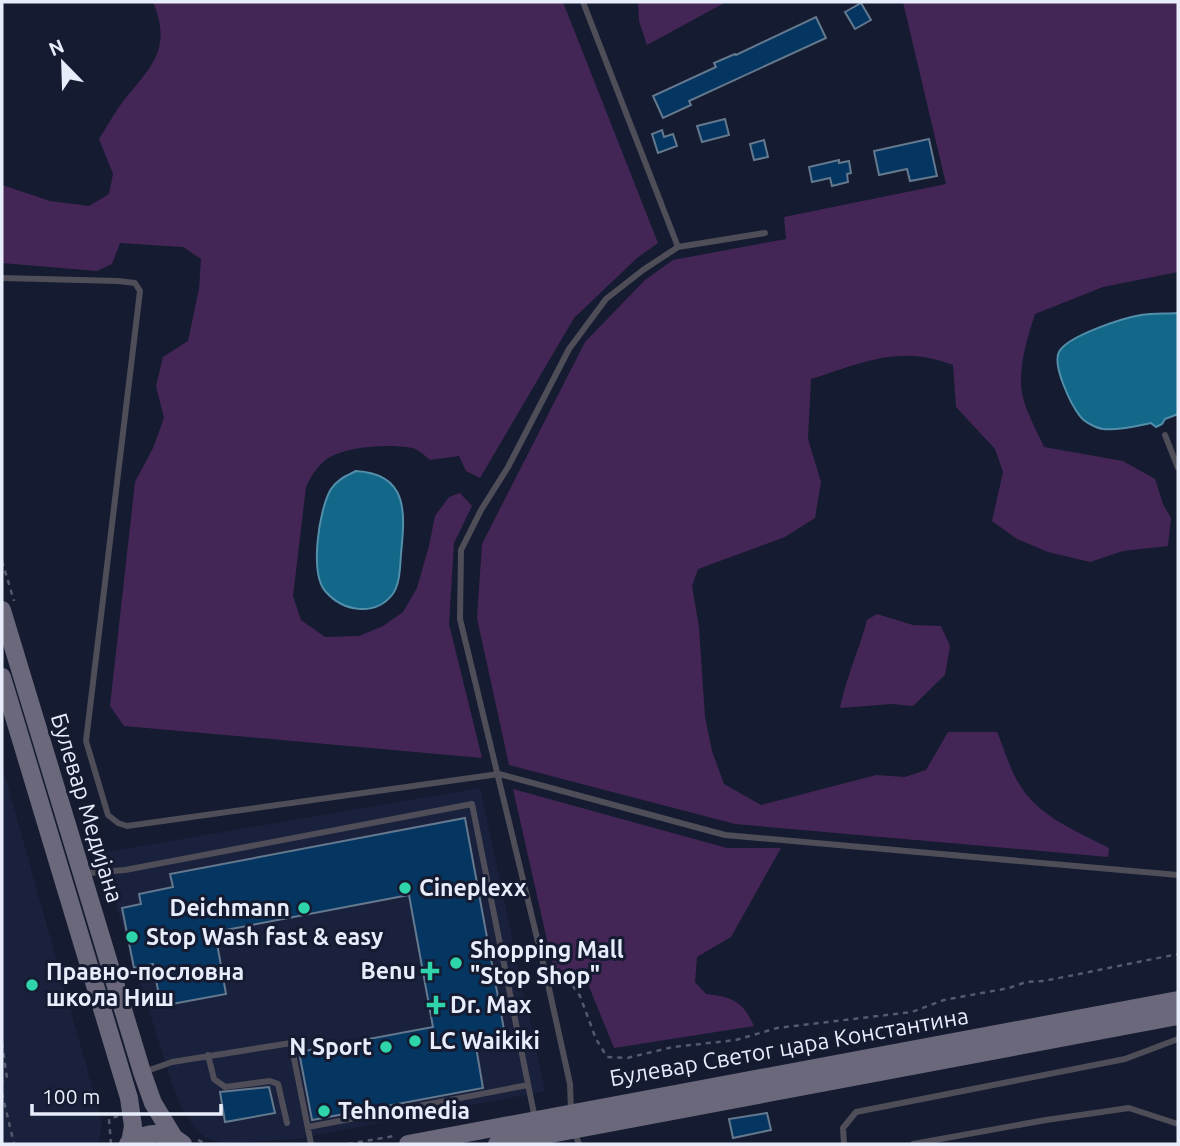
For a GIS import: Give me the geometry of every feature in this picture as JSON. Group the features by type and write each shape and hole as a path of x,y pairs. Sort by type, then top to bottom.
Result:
{"main road":[{"name":"Булевар Медијана","path":"2,610 142,1072 159,1115 178,1140"},
{"name":"Булевар Медијана","path":"2,677 7,710 129,1098 133,1126 129,1143"},
{"name":"Булевар Светог цара Константина","path":"497,1144 526,1141 1178,1000"},
{"name":"Булевар Светог цара Константина","path":"408,1144 535,1120 575,1129 1178,1016"},
{"path":"129,1143 158,1133 178,1140"}],"lane":[{"path":"583,2 678,247"},
{"path":"575,1129 570,1084 546,975 460,619 461,550 481,510 508,467 569,349 606,299 642,270 678,247 765,233"},
{"path":"2,278 118,281 135,283 140,291 86,741 108,814 117,823 127,825 499,774 725,835 1178,874"},
{"path":"1165,435 1178,468"},
{"path":"81,877 90,873 125,870 471,804 535,1120"},
{"path":"844,1144 843,1128 856,1112 1125,1059 1178,1039"},
{"path":"142,1072 172,1062 291,1042 311,1144"},
{"path":"208,1055 214,1079 228,1088 270,1081 277,1083 281,1090 287,1123"},
{"path":"307,1127 528,1085"},
{"path":"913,1144 1046,1119 1129,1108 1178,1124"}],"path":[{"path":"546,975 570,982 580,996 596,1039 607,1057 626,1058 673,1047 736,1040 777,1028 912,1012 944,1000 1009,988 1026,982 1044,981 1178,954"},
{"path":"2,1043 7,1078 2,1082"},
{"path":"2,1093 14,1144"},
{"path":"109,1119 111,1144"}],"shaded area":[{"path":"153,2 563,2 658,243 637,258 574,318 480,478 466,471 459,456 430,460 412,448 402,447 359,448 339,453 322,463 306,487 293,596 301,620 325,637 359,636 383,626 403,612 417,588 435,516 449,497 460,493 472,506 454,543 449,624 482,758 124,726 110,706 135,482 153,448 164,418 156,386 163,357 188,341 199,289 201,259 183,247 120,243 112,264 97,271 2,263 2,185 50,201 89,206 109,194 113,174 99,139 155,59 161,34"},
{"path":"638,2 726,2 647,45 639,21"},
{"path":"903,2 1178,2 1178,272 1103,287 1035,314 1021,376 1024,401 1044,447 1123,461 1155,479 1171,518 1168,546 1123,551 1090,562 1048,552 1017,539 992,521 1003,472 995,449 956,407 953,365 916,356 898,356 864,362 811,379 808,439 821,482 815,518 785,537 698,569 692,586 699,627 705,717 712,751 724,784 761,805 876,775 905,777 926,770 948,732 997,732 1012,770 1026,794 1058,821 1109,848 1108,857 735,824 509,765 477,618 482,544 585,342 645,280 673,260 786,239 784,217 946,184"},
{"path":"1178,313 1178,414 1165,419 1156,427 1151,423 1115,429 1097,427 1082,418 1060,375 1058,358 1064,346 1084,334 1122,320 1146,314"},
{"path":"356,471 386,479 400,498 402,511 397,586 385,602 368,609 350,607 333,598 321,583 318,571 318,541 327,498 336,483"},
{"path":"877,614 913,625 941,626 950,646 945,675 913,706 892,704 840,708 867,620"},
{"name":"Правно-пословна школа Ниш","path":"2,765 102,1122 99,1144 2,1144"},
{"path":"480,788 545,1091 297,1139 223,1143 206,1138 197,1131 182,1109 172,1084 100,853"},
{"path":"513,789 727,848 781,848 731,937 697,957 695,982 706,994 736,1002 746,1011 754,1026 614,1048 588,984 578,976 553,967"}],"building":[{"path":"861,3 871,20 855,29 845,12"},
{"path":"816,17 826,38 689,101 691,105 663,118 653,96 716,67 714,63"},
{"path":"725,119 729,135 702,142 697,126"},
{"path":"662,130 664,137 673,134 677,146 658,153 652,134"},
{"path":"929,139 937,176 910,181 907,169 879,175 874,151"},
{"path":"764,140 768,157 754,160 750,144"},
{"path":"839,160 839,163 849,161 851,173 847,174 848,182 832,186 830,178 812,182 809,167"},
{"name":"Shopping Mall \"Stop Shop\"","path":"465,818 505,1035 475,1041 483,1088 312,1120 299,1052 433,1027 409,895 215,932 226,994 161,1006 153,964 134,968 122,908 141,904 139,894 173,887 170,874"},
{"path":"269,1087 275,1113 225,1122 220,1092"},
{"path":"767,1113 771,1130 733,1138 729,1119"}],"place":[{"name":"Cineplexx","path":"405,888"},
{"name":"Deichmann","path":"304,908"},
{"name":"Stop Wash fast & easy","path":"132,937"},
{"name":"Shopping Mall \"Stop Shop\"","path":"456,963"},
{"name":"Benu","path":"430,971"},
{"name":"Правно-пословна школа Ниш","path":"32,985"},
{"name":"Dr. Max","path":"436,1005"},
{"name":"LC Waikiki","path":"415,1041"},
{"name":"N Sport","path":"386,1047"},
{"name":"Tehnomedia","path":"324,1111"}]}
